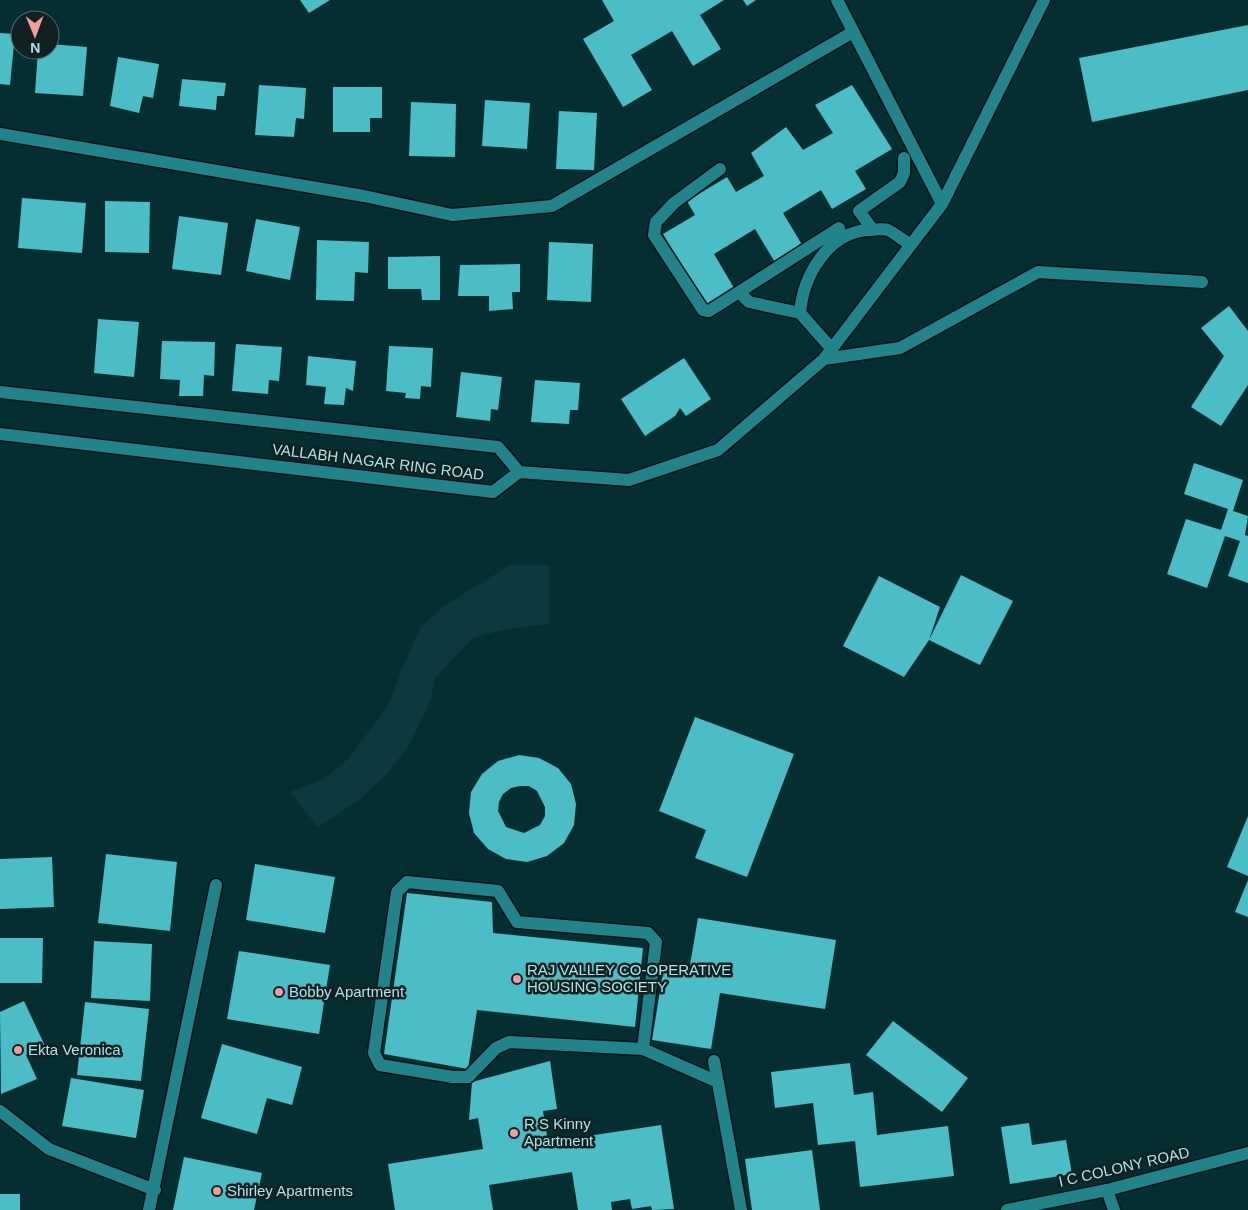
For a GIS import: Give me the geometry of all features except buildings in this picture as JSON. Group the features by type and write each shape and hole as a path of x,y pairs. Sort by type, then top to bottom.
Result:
{"street":[{"path":"837,0 942,204"},
{"path":"0,392 498,447 519,472 629,480 718,450 827,353 942,204 1044,0"},
{"path":"0,134 364,196 452,215 552,206 853,32"},
{"path":"873,230 859,211 900,182 904,173 904,158"},
{"path":"720,169 674,204 656,222 654,235 703,310 709,311 839,228"},
{"path":"827,353 800,313 802,294 812,269 830,247 859,230 887,230 911,245"},
{"path":"827,353 900,348 1038,272 1202,282"},
{"path":"739,292 749,302 800,313"},
{"name":"VALLABH NAGAR RING ROAD","path":"0,434 493,492 519,472"},
{"path":"643,1049 656,942 648,933 517,922 498,891 407,882 397,892 374,1053 380,1065 453,1078 468,1077 496,1048 509,1042 643,1049 718,1082"},
{"path":"149,1210 155,1190 216,885"},
{"path":"714,1061 741,1210"},
{"path":"0,1111 49,1149 155,1190"},
{"name":"I C COLONY ROAD","path":"1007,1210 1107,1190 1248,1153"},
{"path":"1107,1190 1114,1210"}],"shaded area":[{"path":"510,565 549,565 549,624 507,629 473,638 435,678 431,699 410,744 387,774 360,799 318,827 290,792 324,779 348,759 389,704 402,668 421,627 444,606"}],"place":[{"name":"RAJ VALLEY CO-OPERATIVE HOUSING SOCIETY","path":"517,979"},
{"name":"Bobby Apartment","path":"279,992"},
{"name":"Ekta Veronica","path":"18,1050"},
{"name":"R S Kinny Apartment","path":"514,1133"},
{"name":"Shirley Apartments","path":"217,1191"}]}
